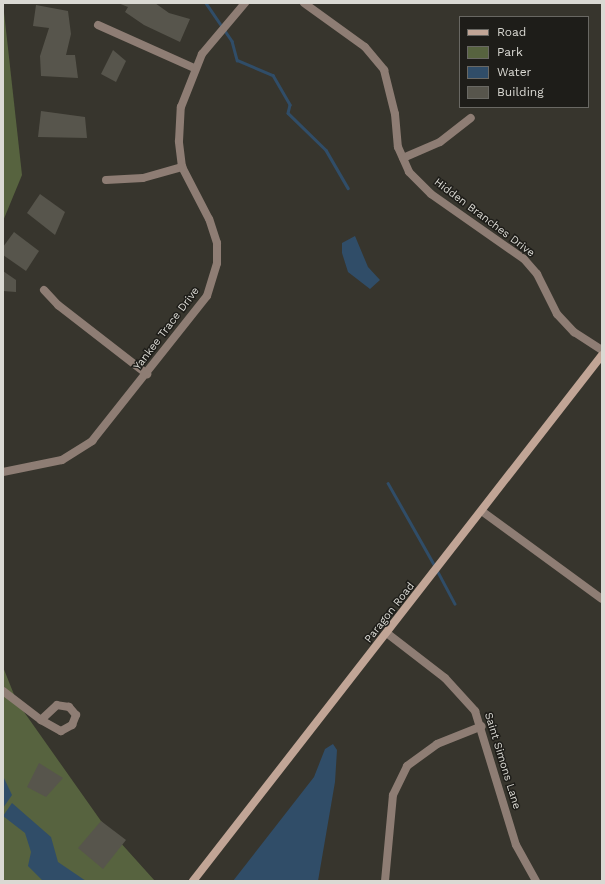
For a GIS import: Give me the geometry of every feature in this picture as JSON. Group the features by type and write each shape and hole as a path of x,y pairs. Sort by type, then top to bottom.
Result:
{"street":[{"name":"Yankee Trace Drive","path":"3,472 51,464 71,456 100,434 207,296 217,263 213,230 182,167 180,119 194,68 216,34 245,3"},
{"name":"Hidden Branches Drive","path":"304,3 365,47 384,70 403,158 409,172 431,194 524,259 537,274 557,314 574,332 602,350"},
{"path":"98,25 194,68"},
{"path":"403,158 440,142 471,118"},
{"path":"106,180 143,178 182,167"},
{"path":"44,290 58,305 147,374"},
{"name":"Paragon Road","path":"193,881 483,512 602,355"},
{"path":"483,512 602,599"},
{"name":"Saint Simons Lane","path":"388,634 464,694 482,726 516,845 536,881"},
{"path":"3,691 41,720"},
{"path":"385,881 393,795 407,766 437,744 482,726"}],"green space":[{"path":"3,3 22,175 3,221"},
{"path":"3,667 17,702 101,821 155,881 3,881"}],"water":[{"path":"355,236 368,267 380,280 370,289 348,272 342,253 342,243"},
{"path":"333,744 337,750 335,782 318,881 233,881 314,777 325,749"},
{"path":"3,776 12,795 3,808"},
{"path":"12,803 51,837 58,862 86,881 43,881 28,866 31,852 25,833 3,816"}],"building":[{"path":"118,3 155,3 169,13 190,19 180,42 144,25 125,12 128,7"},
{"path":"36,5 68,11 71,34 66,55 75,55 78,78 41,76 40,56 49,28 33,26"},
{"path":"113,50 126,61 116,82 101,74"},
{"path":"41,111 85,117 87,138 38,137"},
{"path":"40,194 65,212 55,235 27,213"},
{"path":"14,232 39,251 26,271 3,255 3,247"},
{"path":"3,271 16,280 16,292 3,291"},
{"path":"39,763 63,778 46,797 27,787"},
{"path":"101,821 126,840 103,869 78,848"}],"waterway":[{"path":"206,3 232,41 237,60 273,75 290,105 288,113 326,150 348,188"},
{"path":"388,483 435,566"},
{"path":"437,570 455,604"}]}
